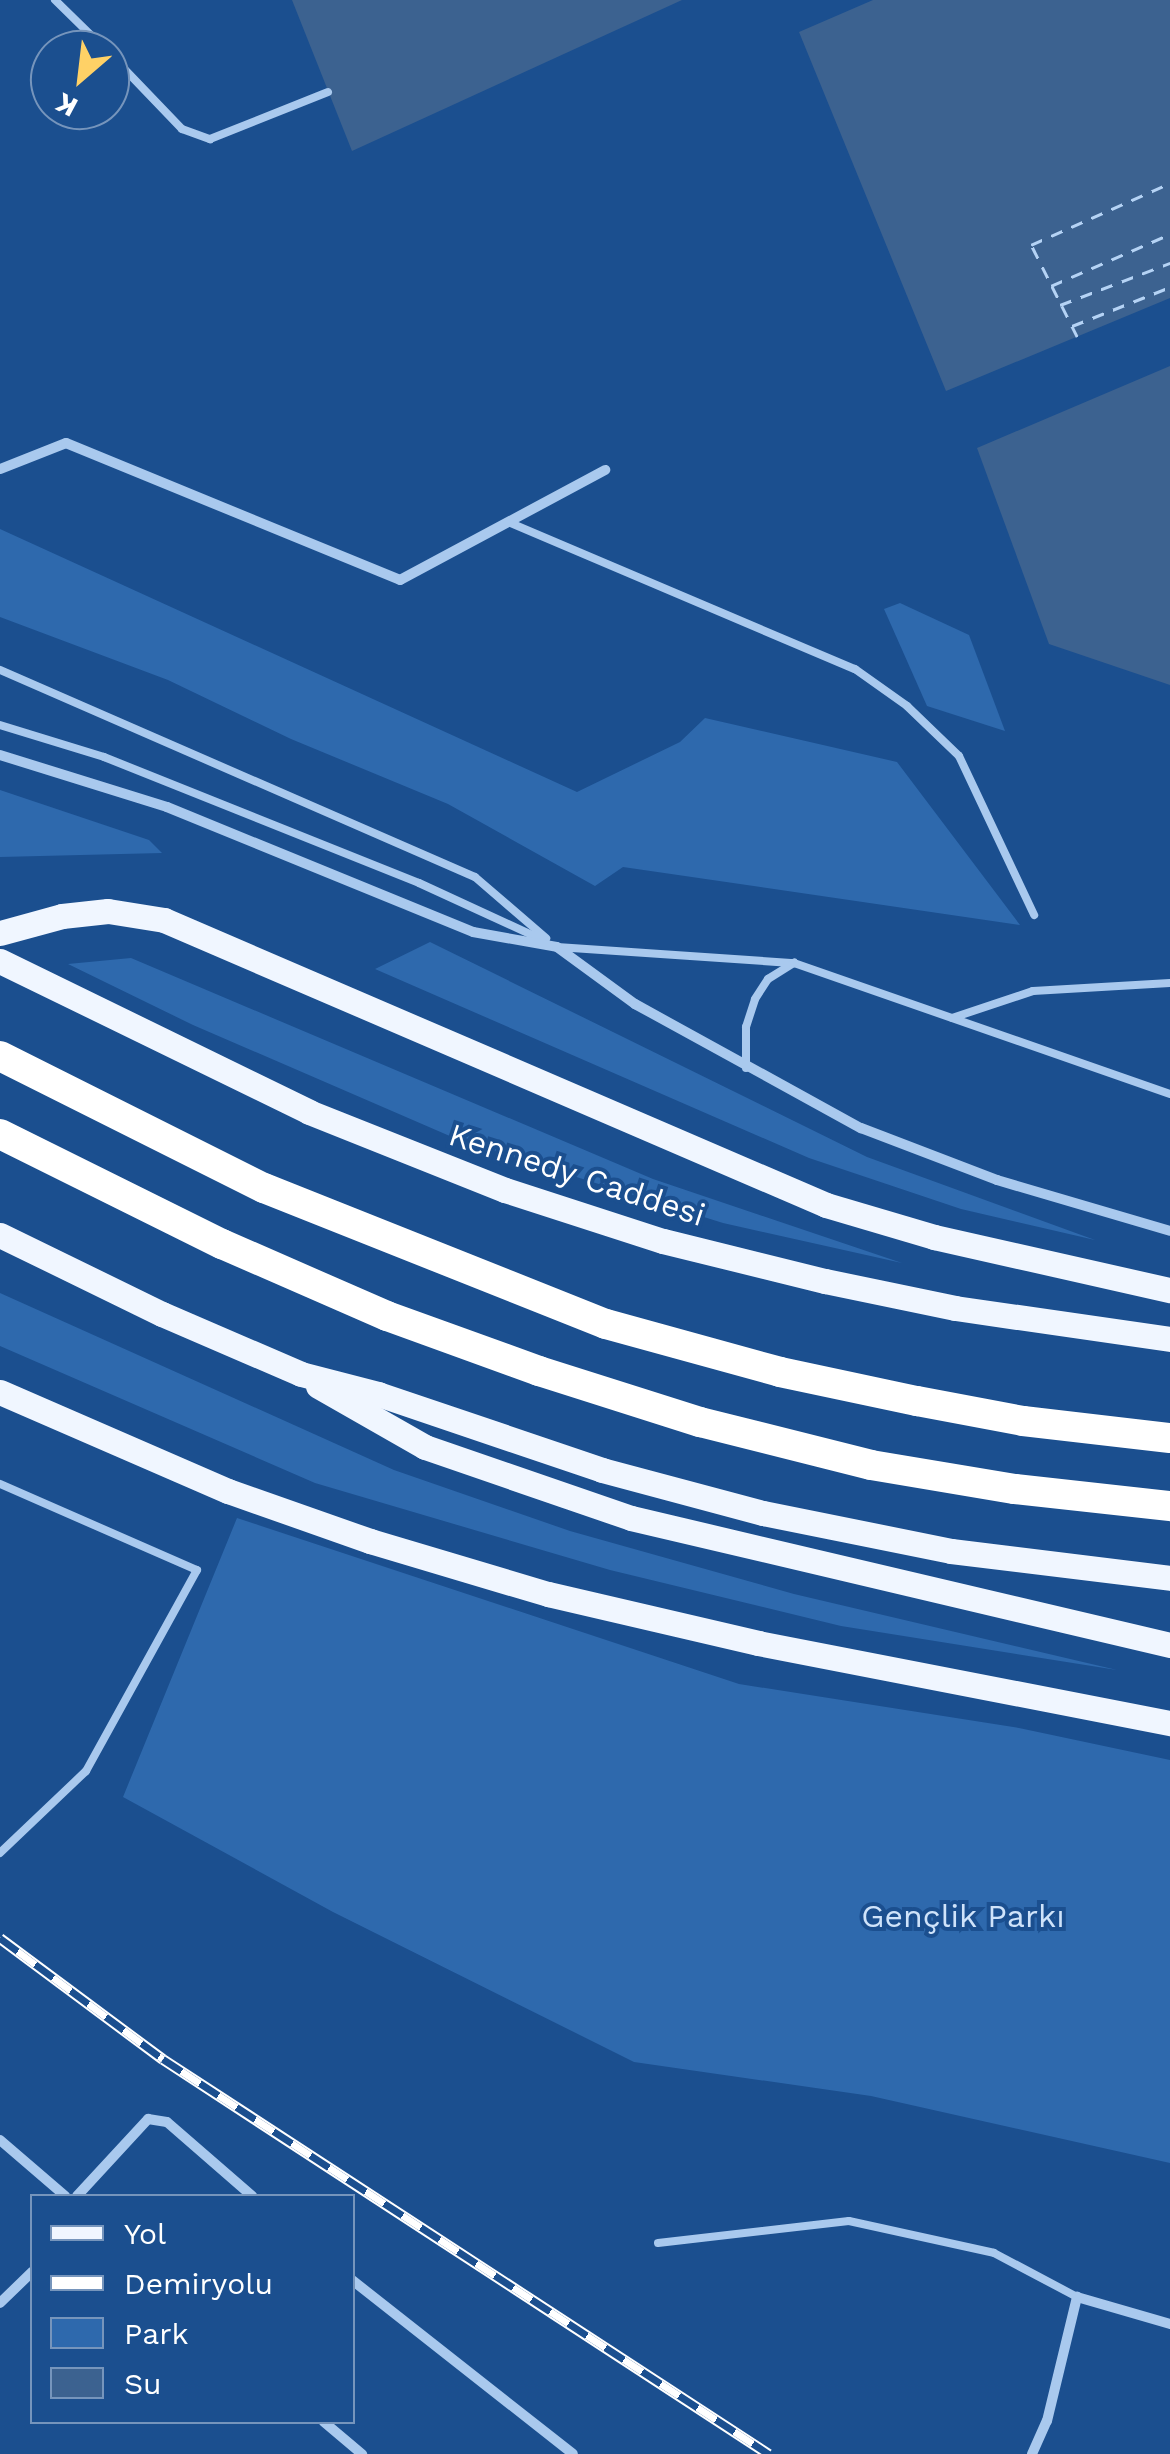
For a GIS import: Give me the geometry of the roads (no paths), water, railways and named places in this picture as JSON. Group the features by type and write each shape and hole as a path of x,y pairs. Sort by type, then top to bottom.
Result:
{"highway":[{"path":"0,1056 264,1188 606,1324 780,1372 916,1401 1023,1421 1170,1438"},
{"path":"0,1134 222,1244 387,1316 539,1372 700,1422 871,1465 1015,1489 1170,1506"}],"main road":[{"path":"0,933 62,916 108,912 164,920 826,1205 934,1237 1170,1290"},
{"name":"Kennedy Caddesi","path":"0,961 309,1112 504,1190 663,1241 825,1281 955,1308 1170,1338"},
{"path":"0,1235 162,1314 301,1374 378,1394 602,1470 763,1512 951,1552 1170,1578"},
{"path":"301,1374 358,1413 425,1448 631,1518 1170,1645"},
{"path":"0,1392 228,1491 370,1540 548,1594 758,1643 1170,1723"}],"street":[{"path":"0,468 66,442 400,580 605,470"},
{"path":"0,755 219,826 472,932 557,947 635,1004 861,1128 996,1180 1170,1231"},
{"path":"79,2194 148,2119 167,2122 250,2194"},
{"path":"0,2140 63,2194"},
{"path":"0,2303 30,2274"},
{"path":"355,2282 573,2454"},
{"path":"1032,2454 1047,2421 1076,2297 1170,2324"},
{"path":"326,2424 362,2454"}],"lane":[{"path":"56,0 86,30"},
{"path":"130,75 182,129 210,139 328,92"},
{"path":"508,522 855,669 907,706 959,756 1034,915"},
{"path":"0,670 475,877 557,947"},
{"path":"0,725 104,757 178,786 418,882 557,947 794,963 1092,1071 1170,1094"},
{"path":"746,1068 746,1027 755,999 768,979 794,963"},
{"path":"952,1018 1033,991 1170,983"},
{"path":"0,1484 197,1570 86,1771 0,1854"},
{"path":"658,2243 850,2221 994,2253 1076,2297"}],"water":[{"path":"292,0 682,0 352,151"},
{"path":"873,0 1170,0 1170,298 946,391 799,32"},
{"path":"1170,366 1170,685 1049,644 977,448"}],"railway":[{"path":"0,1938 163,2059 769,2454"}],"park label":[{"name":"Gençlik Parkı","path":"963,1916"}]}
